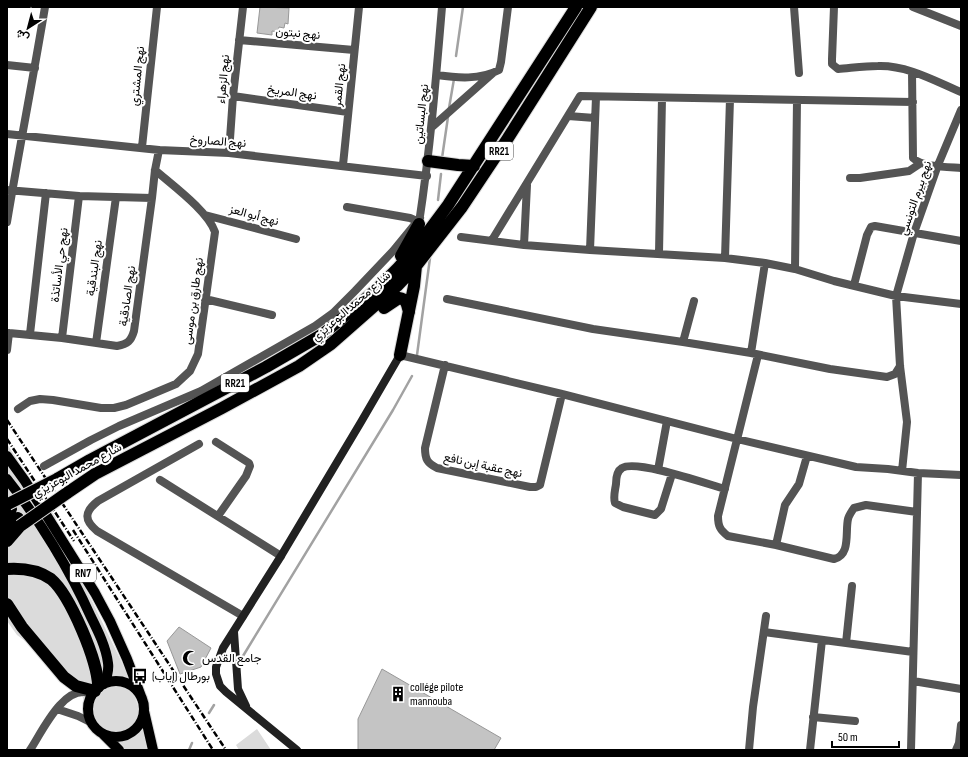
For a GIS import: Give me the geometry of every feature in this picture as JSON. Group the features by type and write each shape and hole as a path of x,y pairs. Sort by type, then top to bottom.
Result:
{"highway":[{"name":"شارع محمد البوعزيزي","path":"12,512 58,479 96,457 266,367 323,334 376,290 416,248 448,205 576,7"},
{"name":"شارع محمد البوعزيزي","path":"12,512 66,492 95,474 299,366 331,344 397,286 416,266 462,208 591,7"},
{"path":"428,161 474,166"},
{"path":"376,290 406,248 419,221"},
{"path":"400,354 414,286 416,266"},
{"path":"331,344 365,323 396,298 403,298 406,301 409,312"},
{"path":"7,525 12,512"},
{"path":"7,541 12,512"},
{"path":"7,569 24,568 40,573 51,580 60,589 69,604 94,661 97,674 97,689 76,686 64,677 22,627 7,604"}],"main road":[{"name":"RN7","path":"7,456 25,481 95,593 110,621 143,704 153,750"},
{"name":"RN7","path":"7,479 33,516 67,570 85,603 105,650 108,674 97,689 88,707 92,723"},
{"name":"RN7","path":"97,689 119,681 126,683 135,688 143,704"},
{"path":"100,732 115,736 127,734 136,728 142,720 143,704"},
{"path":"92,723 119,750"}],"street":[{"path":"7,222 10,190 35,68 45,7"},
{"name":"نهج المشتري","path":"142,147 157,7"},
{"name":"نهج الزهراء","path":"229,153 233,96 243,7"},
{"name":"نهج القمر","path":"342,165 359,7"},
{"name":"نهج البساتين","path":"419,221 427,176 442,7"},
{"path":"432,127 498,70 501,62 508,7"},
{"path":"794,7 799,73"},
{"path":"834,7 832,64 838,69 879,66 912,72 961,92"},
{"path":"913,7 961,26"},
{"name":"نهج نبتون","path":"239,40 354,50"},
{"path":"7,65 35,68"},
{"path":"436,75 474,77 496,71"},
{"path":"912,72 913,158 917,162 925,165 961,168"},
{"name":"نهج المريخ","path":"233,96 348,112"},
{"path":"492,240 580,96 913,102"},
{"path":"590,250 596,97"},
{"path":"659,253 662,98"},
{"path":"724,258 730,99"},
{"path":"795,269 797,100"},
{"name":"نهج بيرم التونسي","path":"902,471 907,422 900,366 896,296 914,233 938,165 961,110"},
{"path":"568,116 595,118"},
{"name":"نهج الصاروخ","path":"7,134 142,147 159,150 229,153 427,176"},
{"name":"نهج الصادقية","path":"8,330 117,346 126,345 131,340 134,331 152,198 154,170 159,150"},
{"path":"850,178 860,178 909,170 921,163"},
{"name":"نهج طارق بن موسى","path":"18,409 30,401 40,399 101,408 114,408 176,384 190,371 198,354 214,232 212,224 205,215 154,170"},
{"path":"524,245 527,184"},
{"path":"10,190 80,196 152,198"},
{"path":"30,334 46,193"},
{"name":"نهج حي الأساتذة","path":"62,338 80,196"},
{"name":"نهج البندقية","path":"96,343 116,197"},
{"path":"44,466 120,426 201,391 315,326 332,313 355,291 419,221 410,218 347,207"},
{"name":"نهج أبو العز","path":"205,215 296,239"},
{"path":"854,285 867,235 871,227 875,226 961,241"},
{"path":"461,237 524,245 659,253 765,263 795,269 896,296 961,304"},
{"path":"765,263 755,354 737,439 718,516 718,526 728,536 776,545 834,559 843,554 846,546 848,520 854,508 866,505 917,512"},
{"path":"205,299 272,315"},
{"path":"447,299 593,329 755,354 830,369 887,377 895,374 900,366"},
{"path":"683,342 694,300"},
{"path":"7,350 8,330"},
{"path":"297,750 248,711 220,686 216,674 216,666 223,648 281,556 400,354 737,439 856,467 918,473 961,475"},
{"name":"نهج عقبة إبن نافع","path":"445,365 425,448 425,457 428,464 437,468 530,487 540,485 562,394"},
{"path":"658,470 667,421"},
{"path":"216,442 249,463 250,466 246,476 218,516"},
{"path":"199,444 98,501 90,508 87,518 88,523 97,531 243,616"},
{"path":"776,545 785,505 799,484 807,456"},
{"path":"672,474 661,509 655,515 623,508 615,503 616,477 621,468 627,466 658,470 725,489"},
{"path":"911,750 918,473"},
{"path":"160,480 281,556"},
{"path":"846,643 852,586"},
{"path":"749,750 753,707 766,616"},
{"path":"234,632 238,688 248,711"},
{"path":"764,632 913,652"},
{"path":"810,750 822,640"},
{"path":"912,682 961,689"},
{"path":"30,750 57,709 71,696 97,689"},
{"path":"57,709 78,716 92,723"},
{"path":"813,717 855,721"},
{"path":"956,750 959,743 961,725"}],"shaded area":[{"path":"7,444 56,518 53,520 75,569 127,673 138,706 148,750 121,750 99,725 79,691 48,658 17,635 7,621"},
{"path":"257,729 271,750 239,750 236,745"}],"building":[{"path":"260,7 289,8 288,24 285,23 284,28 279,27 278,32 272,31 272,35 257,33"},
{"name":"جامع القدس","path":"179,627 211,648 201,667 180,674 167,641"},
{"name":"collége pilote mannouba","path":"382,669 501,738 494,750 358,750 358,719"}],"waterway":[{"path":"456,56 463,7"},
{"path":"449,108 454,79"},
{"path":"442,158 448,117"},
{"path":"438,200 441,174"},
{"path":"417,355 430,258"},
{"path":"243,656 393,410 412,376"},
{"path":"209,713 214,705"},
{"path":"189,750 192,743"}],"railway":[{"path":"7,420 226,750"},
{"path":"7,439 74,541"},
{"path":"73,530 213,750"}],"place":[{"name":"جامع القدس","path":"190,658"},
{"name":"بورطال (إياب)","path":"140,676"},
{"name":"collége pilote mannouba","path":"398,694"}]}
